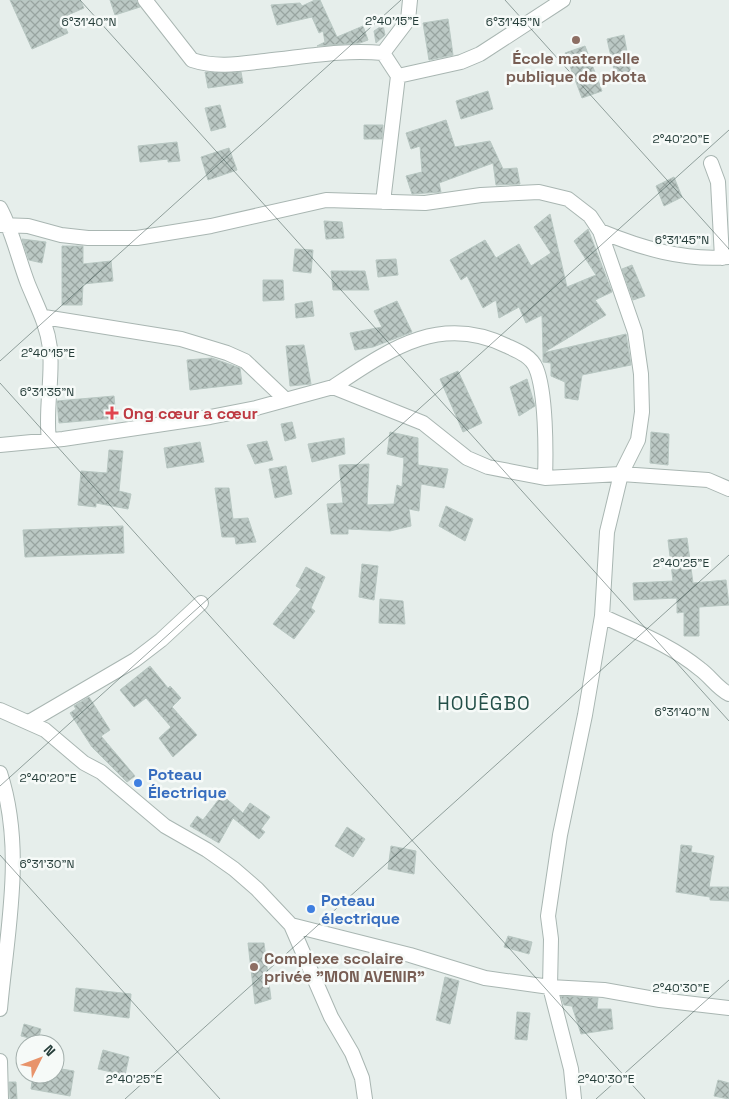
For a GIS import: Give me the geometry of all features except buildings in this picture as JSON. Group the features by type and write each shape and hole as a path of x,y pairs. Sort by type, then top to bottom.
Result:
{"street":[{"path":"145,0 192,60 203,64 229,65 358,51 383,53"},
{"path":"383,53 408,20 410,0"},
{"path":"398,76 461,62 480,54 546,4 563,0"},
{"path":"383,53 398,76 383,202"},
{"path":"600,231 637,246 684,256 726,257 718,182 711,163"},
{"path":"4,225 88,238 137,238 211,226 326,200 352,199 425,203 481,195 539,192 568,199 590,216 600,231 627,304 635,332 640,365 642,412 638,440 621,474 607,532 602,616 585,715 560,835 548,916 551,939 550,987 576,1097"},
{"path":"0,208 4,225 44,317 50,350 47,424 49,440"},
{"path":"44,317 182,339 226,353 245,362 285,399"},
{"path":"0,445 49,440 210,417 333,387 399,348 427,336 451,331 479,334 502,343 526,355 536,366 541,383 546,450 544,478"},
{"path":"333,387 423,423 466,458 488,467 544,478 621,474 708,480 729,489"},
{"path":"29,722 134,660 161,640 201,602"},
{"path":"602,616 661,643 701,670 720,689 729,694"},
{"path":"0,710 45,730 84,763 101,772 165,826 207,850 234,870 257,889 291,925 331,1016 352,1053 362,1078 365,1099"},
{"path":"0,773 13,830 14,860 0,1009"},
{"path":"291,925 401,952 485,978 550,987 604,990 660,1000 729,1008"},
{"path":"0,1061 1,1099"}],"place":[{"name":"École maternelle publique de pkota","path":"576,40"},
{"name":"Ong cœur a cœur","path":"112,413"},
{"name":"Poteau Électrique","path":"138,783"},
{"name":"Poteau électrique","path":"311,909"},
{"name":"Complexe scolaire privée \"MON AVENIR\"","path":"254,967"}],"district":[{"name":"HOUÊGBO","path":"484,703"}]}
